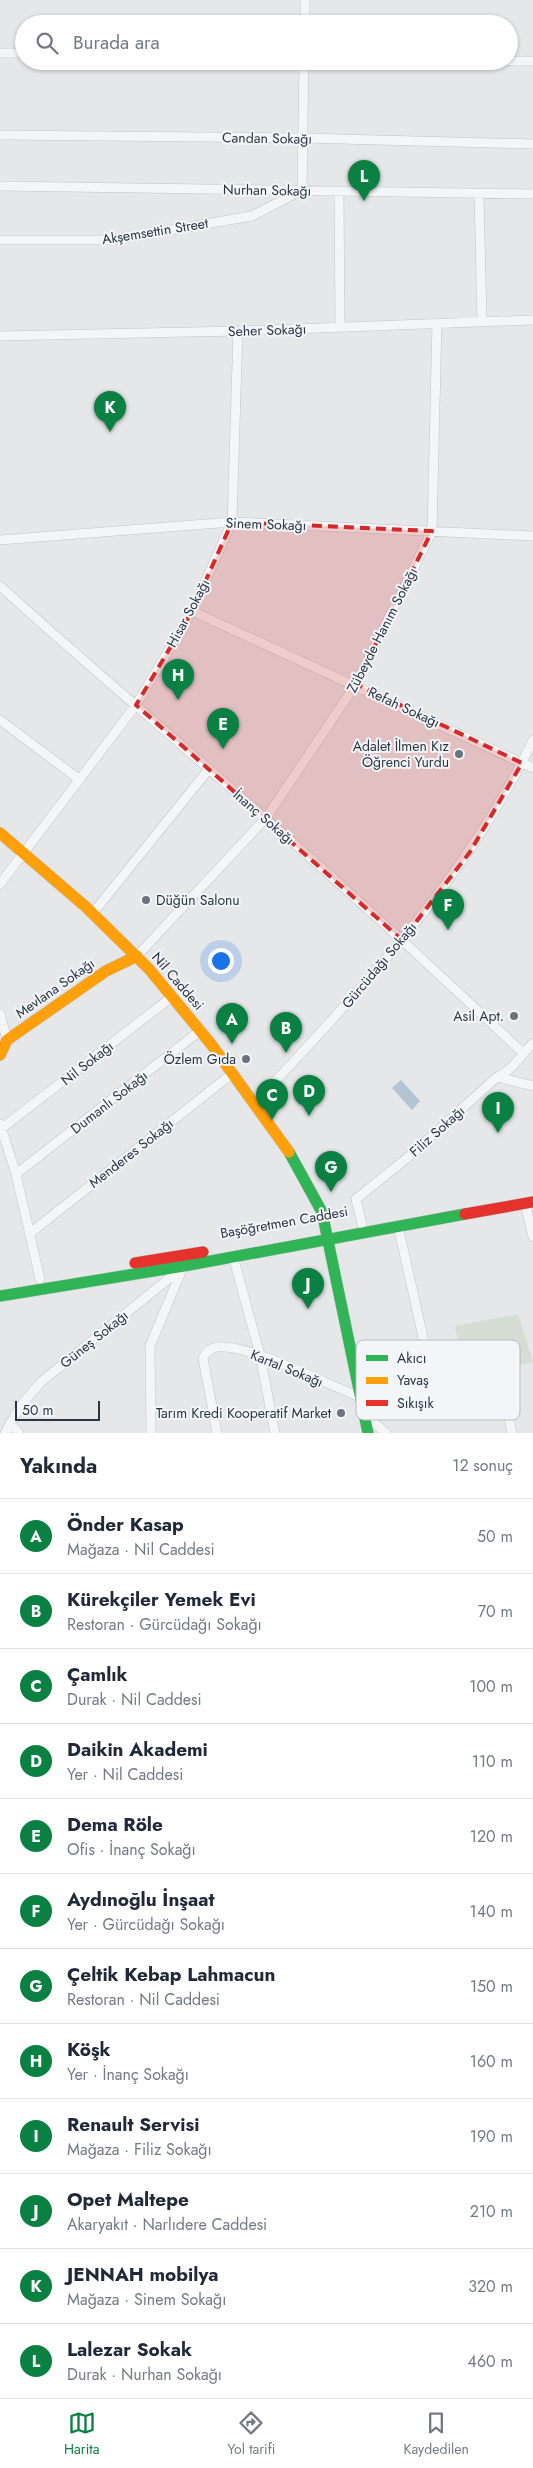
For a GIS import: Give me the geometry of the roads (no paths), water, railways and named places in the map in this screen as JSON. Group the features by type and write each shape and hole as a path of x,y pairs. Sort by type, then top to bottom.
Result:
{"main road":[{"name":"Nil Caddesi","path":"0,833 93,913 173,996 256,1102 310,1184 322,1212 356,1377"},
{"name":"Mevlana Sokağı","path":"7,1040 106,971 136,956"},
{"path":"0,1055 7,1040"},
{"name":"Başöğretmen Caddesi","path":"0,1285 41,1284 184,1266 327,1234 362,1224 530,1199"},
{"name":"Başöğretmen Caddesi","path":"0,1296 41,1284 192,1254 327,1234 398,1226 530,1199"},
{"name":"Nil Caddesi","path":"365,1420 368,1433"}],"street":[{"path":"305,15 306,0"},
{"path":"0,53 15,53"},
{"path":"518,61 533,61"},
{"path":"302,190 304,70"},
{"name":"Candan Sokağı","path":"0,135 303,138 533,144"},
{"name":"Nurhan Sokağı","path":"0,186 533,194"},
{"name":"Akşemsettin Street","path":"0,240 113,240 252,216 302,190"},
{"path":"339,192 340,327"},
{"path":"480,194 482,321"},
{"name":"Seher Sokağı","path":"0,336 238,331 533,320"},
{"name":"Zübeyde Hanım Sokağı","path":"136,956 266,818 356,684 432,531 437,323"},
{"name":"Hisar Sokağı","path":"0,884 25,854 136,705 192,611 232,522 238,331"},
{"name":"Sinem Sokağı","path":"0,540 232,522 533,536"},
{"name":"İnanç Sokağı","path":"0,586 99,675 266,818 402,940 522,1052"},
{"name":"Refah Sokağı","path":"192,611 356,684 533,768"},
{"path":"0,720 80,780"},
{"name":"Gürcüdağı Sokağı","path":"256,1102 342,1009 402,940 470,852 522,763 533,740"},
{"path":"93,913 209,769"},
{"name":"Nil Sokağı","path":"0,1127 173,996"},
{"path":"0,1014 7,1040"},
{"name":"Dumanlı Sokağı","path":"16,1174 201,1030"},
{"name":"Filiz Sokağı","path":"362,1224 356,1199 407,1158 497,1077 509,1072 522,1052 533,1043"},
{"name":"Menderes Sokağı","path":"29,1234 233,1073"},
{"path":"497,1077 533,1086"},
{"path":"0,1127 16,1174 41,1284"},
{"path":"530,1199 533,1238"},
{"path":"398,1226 424,1340"},
{"name":"Güneş Sokağı","path":"5,1433 21,1405 41,1382 184,1266 192,1254"},
{"path":"233,1256 260,1355 275,1433"},
{"path":"151,1433 150,1346 184,1266"},
{"name":"Kartal Sokağı","path":"217,1433 202,1358 207,1351 216,1347 235,1348 260,1355 356,1395"},
{"path":"371,1420 386,1433"},
{"path":"509,1420 512,1433"},
{"path":"10,1423 19,1433"}],"water":[{"path":"401,1080 420,1101 412,1110 392,1088"}],"place":[{"name":"Lalezar Sokak","path":"364,201"},
{"name":"JENNAH mobilya","path":"110,432"},
{"name":"Köşk","path":"178,700"},
{"name":"Dema Röle","path":"223,749"},
{"name":"Adalet İlmen Kız Öğrenci Yurdu","path":"459,754"},
{"name":"Düğün Salonu","path":"146,900"},
{"name":"Aydınoğlu İnşaat","path":"448,930"},
{"name":"Asil Apt.","path":"514,1016"},
{"name":"Önder Kasap","path":"232,1044"},
{"name":"Kürekçiler Yemek Evi","path":"286,1053"},
{"name":"Özlem Gıda","path":"246,1059"},
{"name":"Daikin Akademi","path":"309,1116"},
{"name":"Çamlık","path":"272,1120"},
{"name":"Renault Servisi","path":"498,1133"},
{"name":"Çeltik Kebap Lahmacun","path":"331,1192"},
{"name":"Opet Maltepe","path":"308,1309"},
{"name":"Tarım Kredi Kooperatif Market","path":"341,1413"}]}
